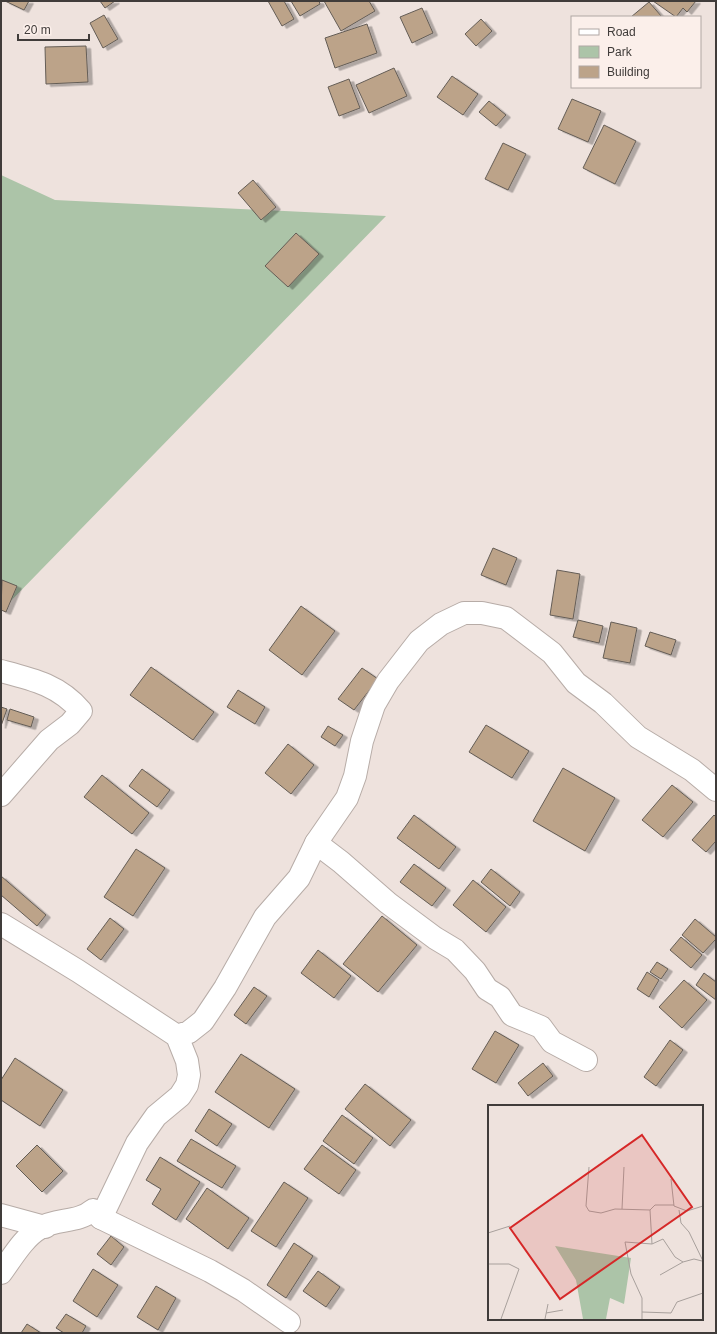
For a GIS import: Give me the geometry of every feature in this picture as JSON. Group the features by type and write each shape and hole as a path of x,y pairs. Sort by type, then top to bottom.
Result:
{"street":[{"path":"177,1036 189,1032 203,1021 265,917 299,878 316,843 347,798 355,776 362,741 374,705 388,681 419,641 441,624 464,613 482,613 506,618 552,653 576,683 603,703 638,736 692,770 716,790"},
{"path":"1,670 53,687 71,699 81,711 70,724 49,740 1,795"},
{"path":"316,843 341,862 388,903 435,938 456,950 475,971 487,989 500,997 512,1015 541,1027 552,1042 586,1060"},
{"path":"1,924 78,971 177,1036 187,1061 189,1075 180,1096 156,1116 137,1143 101,1218"},
{"path":"1,1273 26,1241 40,1228 84,1218 93,1210 101,1218 210,1271 244,1290 290,1322"},
{"path":"1,1216 45,1226"}],"green space":[{"path":"1,175 55,200 386,216 1,611"}],"building":[{"path":"5,1 29,1 24,10"},
{"path":"100,1 115,1 105,8"},
{"path":"268,1 284,1 294,19 282,26"},
{"path":"291,1 319,1 320,4 300,16"},
{"path":"324,1 369,1 375,11 341,31"},
{"path":"653,1 696,1 687,12 683,8 677,16"},
{"path":"649,2 661,16 632,16"},
{"path":"422,8 433,33 412,43 400,17"},
{"path":"104,15 118,39 103,48 90,23"},
{"path":"481,19 492,31 476,46 465,34"},
{"path":"367,24 377,53 335,68 325,38"},
{"path":"86,46 88,82 46,84 45,47"},
{"path":"394,68 407,96 369,113 356,85"},
{"path":"452,76 478,94 463,115 437,97"},
{"path":"349,79 360,108 339,116 328,87"},
{"path":"572,99 601,111 588,142 558,129"},
{"path":"489,101 506,115 496,126 479,112"},
{"path":"604,125 636,141 615,184 583,168"},
{"path":"503,143 526,154 508,190 485,179"},
{"path":"253,180 276,207 261,220 238,193"},
{"path":"296,233 319,254 288,287 265,266"},
{"path":"493,548 517,558 506,585 481,575"},
{"path":"557,570 580,574 573,619 550,615"},
{"path":"2,580 17,586 6,612 1,610"},
{"path":"301,606 335,631 302,675 269,650"},
{"path":"578,620 603,626 599,643 573,637"},
{"path":"611,622 637,628 630,663 603,658"},
{"path":"650,632 676,640 671,655 645,646"},
{"path":"151,667 214,712 193,740 130,695"},
{"path":"362,668 378,679 354,710 338,699"},
{"path":"238,690 265,707 255,724 227,707"},
{"path":"1,707 7,709 1,726"},
{"path":"10,709 34,717 31,727 7,720"},
{"path":"486,725 529,751 512,778 469,752"},
{"path":"328,726 343,735 335,746 321,737"},
{"path":"288,744 314,765 291,794 265,773"},
{"path":"563,768 615,798 585,851 533,821"},
{"path":"142,769 170,790 157,807 129,786"},
{"path":"102,775 149,813 132,834 84,797"},
{"path":"672,785 693,802 663,837 642,820"},
{"path":"414,815 456,847 439,869 397,838"},
{"path":"714,815 716,817 716,841 706,852 692,840"},
{"path":"136,849 165,868 133,916 104,897"},
{"path":"414,864 446,888 432,906 400,882"},
{"path":"491,869 520,892 510,906 481,882"},
{"path":"1,876 46,915 37,926 1,895"},
{"path":"473,880 506,907 486,932 453,905"},
{"path":"382,916 417,945 378,992 343,964"},
{"path":"110,918 124,929 101,960 87,949"},
{"path":"695,919 716,937 716,939 703,953 682,935"},
{"path":"681,937 702,955 691,968 670,950"},
{"path":"318,950 351,976 334,998 301,973"},
{"path":"657,962 668,969 661,979 650,972"},
{"path":"647,972 659,980 649,997 637,989"},
{"path":"704,973 716,982 716,1000 696,985"},
{"path":"684,980 707,1000 682,1028 659,1007"},
{"path":"254,987 267,996 246,1024 234,1015"},
{"path":"495,1031 519,1045 496,1083 472,1069"},
{"path":"670,1040 683,1050 656,1086 644,1077"},
{"path":"241,1054 295,1089 269,1128 215,1092"},
{"path":"15,1058 63,1090 40,1126 1,1100 1,1080"},
{"path":"543,1063 553,1076 528,1096 518,1083"},
{"path":"365,1084 411,1120 390,1146 345,1109"},
{"path":"209,1109 232,1124 217,1146 195,1131"},
{"path":"342,1115 373,1138 354,1164 323,1141"},
{"path":"191,1139 236,1166 222,1188 177,1161"},
{"path":"37,1145 63,1171 42,1192 16,1166"},
{"path":"322,1145 356,1170 339,1194 304,1169"},
{"path":"160,1157 200,1182 176,1220 152,1204 161,1189 146,1180"},
{"path":"284,1182 308,1198 276,1247 251,1231"},
{"path":"207,1188 249,1218 228,1249 186,1219"},
{"path":"111,1236 124,1247 111,1265 97,1254"},
{"path":"294,1243 313,1256 286,1298 267,1285"},
{"path":"93,1269 118,1285 97,1317 73,1301"},
{"path":"318,1271 340,1287 326,1307 303,1291"},
{"path":"156,1286 176,1298 158,1330 137,1317"},
{"path":"66,1314 86,1326 82,1333 64,1333 56,1328"},
{"path":"27,1324 41,1333 21,1333"}]}
